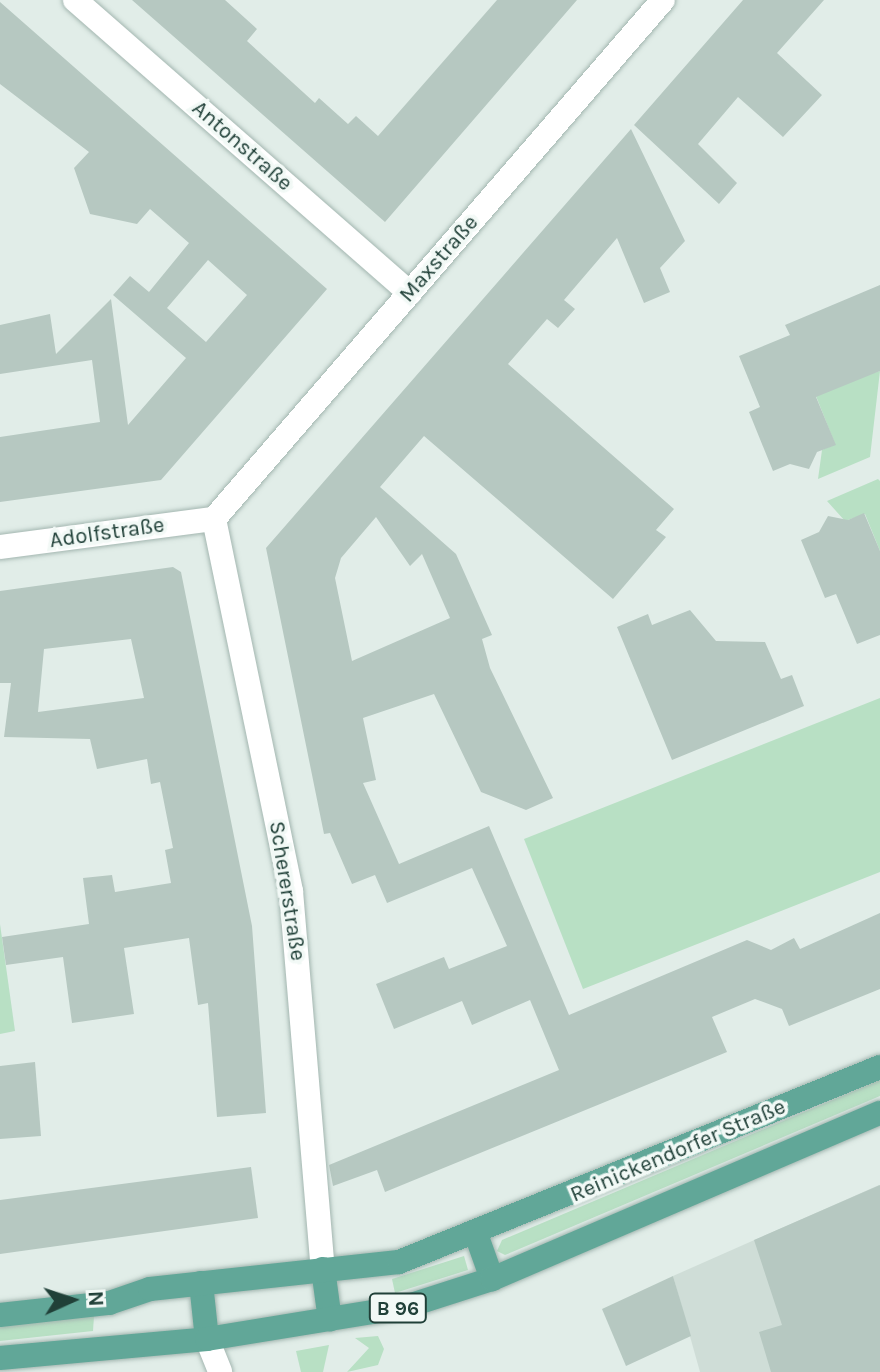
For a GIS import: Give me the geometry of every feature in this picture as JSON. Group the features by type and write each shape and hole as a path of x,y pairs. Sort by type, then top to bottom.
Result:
{"main road":[{"name":"Reinickendorfer Straße","path":"0,1315 109,1303 201,1283 399,1262 476,1234 880,1067"},
{"name":"Reinickendorfer Straße","path":"0,1358 207,1339 408,1306 492,1279 880,1113"},
{"path":"476,1234 492,1279"},
{"path":"323,1269 330,1320"},
{"path":"201,1283 207,1339"},
{"path":"109,1303 113,1347"}],"street":[{"name":"Antonstraße","path":"75,0 410,293"},
{"name":"Maxstraße","path":"214,519 663,0"},
{"name":"Adolfstraße","path":"0,547 214,519"},
{"name":"Schererstraße","path":"214,519 291,891 323,1269"},
{"path":"207,1339 220,1372"}],"shaded area":[{"path":"879,1185 880,1372 700,1372 673,1276"}],"green space":[{"path":"880,371 870,457 818,479 822,450 835,444 814,391"},
{"path":"878,479 880,551 865,514 845,521 827,501"},
{"path":"880,698 880,872 583,989 524,839"},
{"path":"0,924 15,1031 0,1034"},
{"path":"880,1080 880,1096 505,1255 497,1251 502,1240"},
{"path":"464,1256 468,1270 395,1293 392,1279"},
{"path":"94,1316 93,1331 0,1341 0,1327"},
{"path":"378,1336 384,1349 378,1365 347,1372 369,1348 355,1338"},
{"path":"329,1345 323,1372 301,1372 296,1351"}],"building":[{"path":"132,0 225,0 257,29 247,41 315,103 319,98 348,124 356,116 378,136 497,0 577,0 385,222"},
{"path":"743,0 824,0 777,53 822,95 783,137 738,97 698,144 737,183 719,204 634,125"},
{"path":"0,2 327,289 161,480 0,502 0,437 100,422 92,360 0,374 0,325 50,314 56,354 111,299 128,425 186,358 113,295 130,276 149,292 189,243 150,209 137,224 90,214 74,168 89,152 0,84","holes":["208,260 247,295 206,342 167,308"]},
{"path":"631,129 685,241 660,268 670,292 644,303 617,238 564,300 575,309 558,328 547,319 508,364 674,509 656,530 666,537 613,599 424,436 380,487 456,554 492,635 482,639 490,668 553,798 526,810 481,792 434,694 363,718 376,780 363,783 399,864 489,826 569,1015 747,940 771,950 794,938 800,949 880,913 880,989 789,1026 782,1009 755,999 712,1017 727,1052 385,1192 377,1170 333,1186 329,1165 559,1070 530,1000 472,1025 462,1001 394,1029 376,984 444,957 449,969 507,946 472,868 387,903 375,875 352,884 330,833 324,834 266,548","holes":["376,517 410,566 422,554 450,618 352,661 335,578 341,558"]},
{"path":"880,285 880,371 816,397 836,445 817,452 809,469 790,464 773,471 749,412 760,407 739,356 790,335 785,325"},
{"path":"864,513 880,551 880,635 857,644 836,594 825,598 801,540 819,532 828,516 848,520"},
{"path":"173,567 181,572 252,926 266,1113 217,1117 208,1003 198,1005 189,938 124,948 134,1014 72,1023 63,957 6,965 2,937 89,924 83,878 112,875 115,892 171,883 165,850 173,848 160,782 151,784 147,759 97,769 90,739 4,737 11,683 0,683 0,591","holes":["131,639 144,698 38,712 44,649"]},
{"path":"690,610 716,641 765,642 781,679 792,675 804,706 672,760 617,627 648,614 652,625"},
{"path":"35,1062 41,1136 0,1139 0,1066"},
{"path":"251,1167 258,1218 0,1254 0,1200"},
{"path":"880,1185 880,1372 771,1372 759,1332 782,1325 754,1240"},
{"path":"673,1276 691,1336 626,1366 602,1309"}]}
